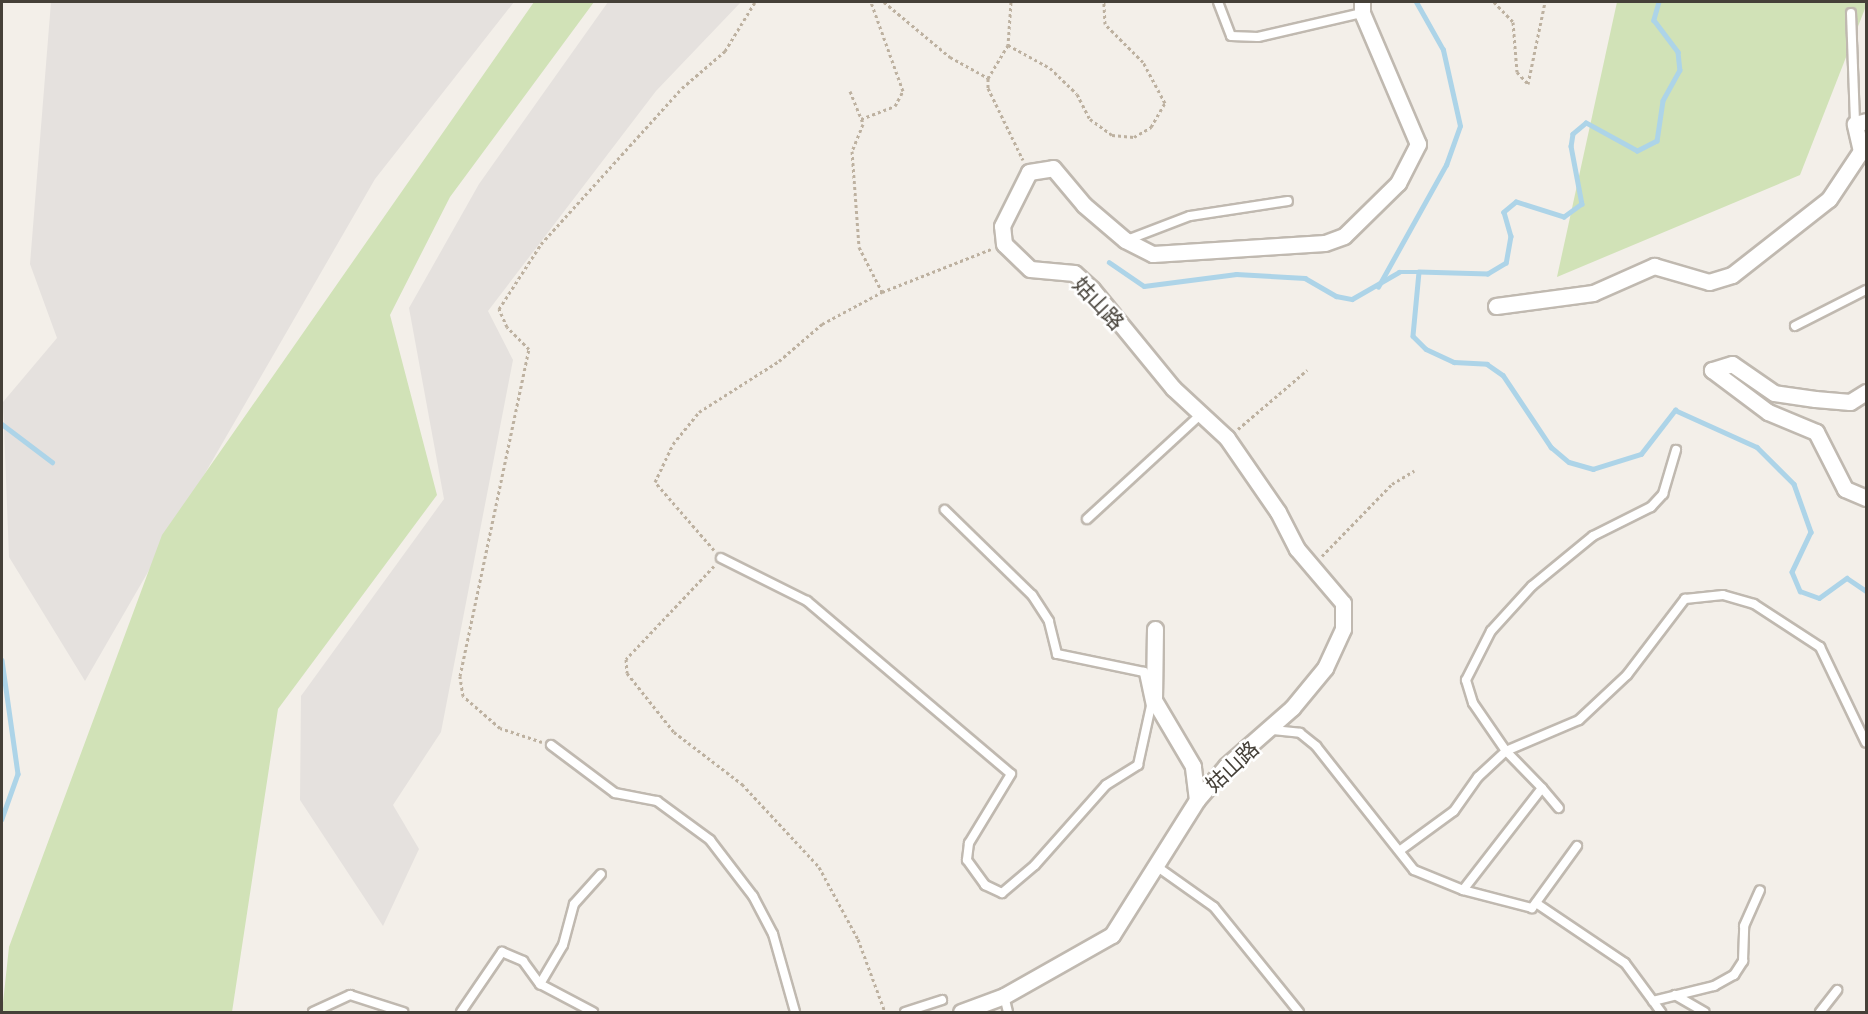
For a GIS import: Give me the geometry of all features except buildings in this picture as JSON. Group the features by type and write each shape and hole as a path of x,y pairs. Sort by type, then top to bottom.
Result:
{"street":[{"path":"1029,172 1053,168 1125,240 1153,254 1177,256 1325,243 1344,236 1398,183 1418,144 1362,7"},
{"path":"1496,306 1593,293 1654,266 1708,282 1732,275 1829,199 1861,151 1861,122"},
{"name":"姑山路","path":"961,1012 1004,996 1113,935 1159,868 1197,800 1226,766 1269,730 1325,668 1343,629 1343,603 1312,566 1227,438 1201,414 1074,273 1030,269 1004,244 1002,226 1029,172"},
{"path":"1866,392 1850,402 1805,398 1774,393 1732,364 1712,370 1768,412 1816,432 1845,489 1866,498"},
{"name":"姑山路","path":"1155,629 1154,700 1193,766 1197,800"}],"lane":[{"path":"1218,2 1231,36 1258,37 1362,7"},
{"path":"1851,13 1861,122"},
{"path":"1125,240 1190,216 1288,201"},
{"path":"1795,326 1866,290"},
{"path":"1087,519 1201,414"},
{"path":"1559,808 1506,751 1473,703 1466,680 1491,631 1532,586 1593,536 1651,507 1663,494 1676,450"},
{"path":"722,558 807,601 1011,774 969,843 967,860 985,885 1002,893 1035,866 1106,785 1138,765 1151,706 1144,672 1058,654 1048,621 1032,595 945,510"},
{"path":"1402,849 1454,811 1478,777 1506,751 1579,720 1627,675 1685,599 1723,595 1754,604 1820,647 1866,743"},
{"path":"1269,730 1283,728 1316,746 1402,849 1414,870 1463,890 1528,909 1536,903 1577,846"},
{"path":"551,745 615,793 657,801 711,840 753,896 773,934 795,1012"},
{"path":"1463,890 1542,788"},
{"path":"1159,868 1214,907 1299,1012"},
{"path":"540,984 563,945 574,904 601,874"},
{"path":"1653,1001 1714,986 1734,975 1743,961 1744,926 1760,890"},
{"path":"1536,903 1625,963 1661,1012"},
{"path":"461,1012 502,952 523,961 540,984 583,1010 592,1012"},
{"path":"1820,1012 1837,990"},
{"path":"313,1012 350,995 403,1012"},
{"path":"1675,995 1705,1012"},
{"path":"1004,996 1008,1012"},
{"path":"905,1012 942,1000"}],"path":[{"path":"551,745 500,728 463,696 460,676 530,349 507,327 499,309 541,244 682,88 725,51 755,2"},
{"path":"861,119 896,106 903,91 871,2"},
{"path":"884,2 950,57 988,78 996,108 1029,172"},
{"path":"988,78 1008,45 1011,2"},
{"path":"1008,45 1050,68 1077,94 1090,119 1112,135 1134,137 1151,127 1165,103 1143,62 1105,24 1104,2"},
{"path":"1494,2 1513,22 1517,72 1528,84 1545,2"},
{"path":"850,91 861,119 852,151 852,197 859,247 882,292"},
{"path":"1227,438 1307,370"},
{"path":"1312,566 1392,484 1414,471"}],"shaded area":[{"path":"51,2 514,2 375,179 85,681 9,557 3,402 57,338 30,264"},
{"path":"608,2 741,2 656,91 488,311 513,360 441,732 393,805 419,849 383,926 300,800 301,696 444,499 409,308 479,184"}],"green space":[{"path":"534,2 594,2 450,197 390,315 437,495 278,709 232,1012 2,1012 9,947 162,535"},
{"path":"1617,2 1866,2 1866,6 1800,175 1557,277"}],"waterway":[{"path":"1378,287 1446,165 1460,126 1443,50 1416,2"},
{"path":"1659,2 1654,20 1678,52 1680,70 1663,101 1657,141 1637,151 1586,123 1573,134 1571,146 1582,204 1564,217 1516,202 1504,212 1511,236 1506,263 1488,274 1419,272 1413,336 1426,349 1454,362 1487,364 1503,375 1551,447 1569,462 1593,469 1641,454 1675,410 1757,447 1794,484 1811,532 1792,572 1800,591 1819,598 1847,578 1866,591"},
{"path":"1109,262 1144,286 1236,274 1305,278 1336,296 1352,299 1399,272 1419,272"},
{"path":"2,424 52,462"},
{"path":"2,660 18,774 2,819"}]}
